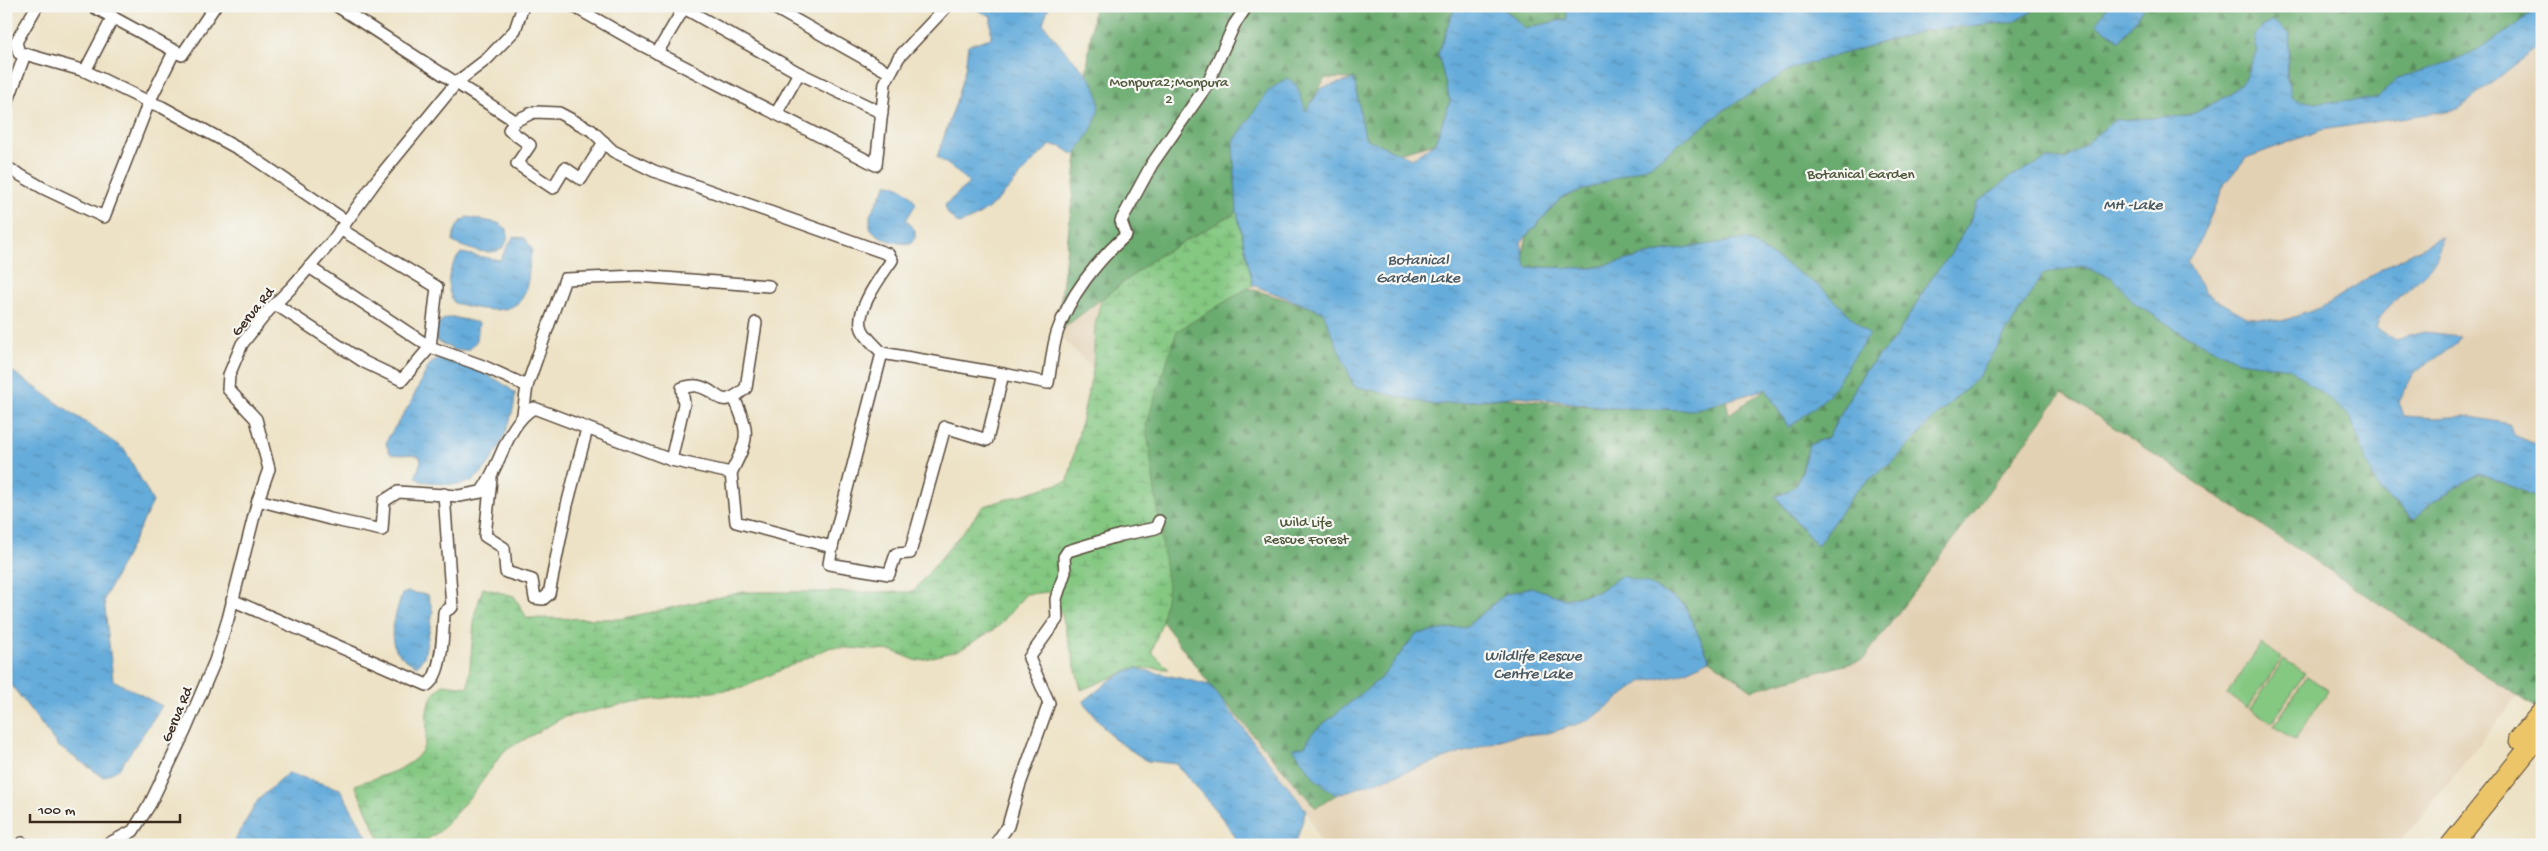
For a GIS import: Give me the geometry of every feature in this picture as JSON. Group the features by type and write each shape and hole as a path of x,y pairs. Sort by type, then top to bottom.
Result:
{"highway":[{"path":"2468,824 2487,786 2508,752 2542,712"},
{"path":"2451,845 2542,732"},
{"path":"2468,845 2542,750"}],"street":[{"path":"37,6 16,42 19,53 86,71 162,107 246,154 343,225 436,286 430,347 402,380 364,362 275,304"},
{"path":"92,6 182,55 215,6"},
{"path":"337,6 515,120"},
{"name":"Gerua Rd","path":"106,845 133,831 163,778 215,661 243,565 258,500 269,469 256,420 228,388 229,375 242,344 309,267 457,82 487,59 515,30 523,6"},
{"path":"573,6 657,53 876,165 885,83 899,57 947,6"},
{"path":"771,6 890,73"},
{"path":"604,142 581,179 565,168 553,188 517,164 530,145 509,130 515,120 534,112 559,113 591,130 604,142 613,151 654,171 888,254 892,260 863,306 860,320 862,330 882,353 1048,383 1057,332 1066,314 1085,280 1126,235 1121,221 1129,204 1152,164 1207,85 1234,25 1247,6"},
{"path":"657,53 684,8 799,73 882,113"},
{"path":"86,71 113,17"},
{"path":"6,167 42,188 104,217 149,102 175,50"},
{"path":"6,106 25,54"},
{"path":"776,114 799,73"},
{"path":"309,267 430,347 482,366 527,386"},
{"path":"258,500 330,519 382,530 384,501 398,492 458,496 481,492 491,479 523,414 527,386 565,279 638,276 769,286"},
{"path":"671,460 684,404 682,388 698,386 722,400 734,398 746,388 756,324"},
{"path":"882,353 829,564 889,574 896,554 910,553 945,427 987,440 1003,374"},
{"path":"734,398 747,431 744,447 731,474 736,522 832,547"},
{"path":"523,414 534,408 671,460 731,474"},
{"path":"491,479 485,536 504,548 506,572 532,580 535,598 543,599 549,594 567,505 587,429"},
{"path":"232,600 427,685 434,681 438,669 444,612 452,607 444,494"},
{"path":"1000,845 999,839 1008,826 1019,787 1049,703 1045,689 1034,673 1029,658 1057,619 1056,599 1065,572 1064,557 1068,551 1121,535 1156,528 1159,521"}],"shaded area":[{"path":"1094,6 2542,6 2542,698 2535,707 2518,696 2398,845 1322,845 1306,810 1162,621 1146,424 1057,333"}],"green space":[{"name":"Monpura2;Monpura 2","path":"1094,6 1455,6 1438,54 1450,101 1435,143 1398,153 1365,138 1354,79 1325,78 1306,111 1233,143 1237,212 1155,258 1057,333"},
{"path":"1501,6 1566,6 1568,19 1525,28"},
{"name":"Wild Life Rescue Forest","path":"2042,6 2538,6 2511,29 2463,59 2398,78 2378,98 2350,102 2311,103 2292,99 2287,79 2290,34 2257,51 2244,79 2231,94 2189,116 2115,120 2066,159 2047,159 1977,203 1969,223 1951,254 1932,277 1896,337 1864,372 1828,437 1809,445 1798,482 1788,494 1775,497 1817,546 1856,490 1895,460 1933,419 1978,377 2043,274 2081,266 2114,278 2134,302 2183,334 2239,361 2290,368 2350,416 2378,489 2413,519 2434,501 2479,473 2542,499 2542,698 2535,707 2062,393 1863,660 1752,690 1710,660 1684,604 1621,576 1597,592 1566,599 1530,587 1504,595 1467,626 1416,634 1382,677 1312,733 1305,746 1336,795 1316,808 1210,685 1162,621 1146,424 1177,331 1248,288 1323,311 1354,386 1434,405 1504,398 1612,408 1726,400 1729,414 1766,389 1789,428 1828,396 1669,250 1593,268 1526,267 1523,254 1527,236 1561,198 1651,165 1727,108 1793,68 1926,30 2013,22"},
{"path":"1237,212 1253,285 1177,331 1146,424 1168,587 1162,621 1152,652 1169,669 1135,668 1081,690 1062,615 1050,592 1026,594 998,627 960,650 917,661 893,651 831,647 742,688 634,702 564,717 504,751 475,791 440,831 419,845 382,845 355,785 395,771 416,758 426,740 427,712 429,702 435,693 444,684 468,687 475,613 483,588 514,596 527,618 620,619 743,592 913,592 984,506 1068,481 1093,370 1095,326 1101,300 1155,258"},
{"path":"2261,644 2282,658 2248,708 2227,694"},
{"path":"2284,659 2305,673 2272,723 2251,709"},
{"path":"2307,676 2328,690 2295,740 2274,726"}],"water":[{"path":"973,6 1049,6 1043,23 1093,83 1098,97 1098,112 1090,131 1074,155 1062,147 1051,145 1039,155 997,201 985,211 958,224 948,214 945,205 969,183 937,157 956,102 965,69 968,45 991,38 991,16 972,8"},
{"name":"Botanical Garden Lake","path":"1455,6 1501,6 1525,28 1567,19 1566,6 2042,6 2013,22 1926,30 1793,68 1727,108 1651,165 1561,198 1521,242 1526,267 1593,268 1669,250 1746,239 1822,288 1869,334 1828,396 1789,428 1766,389 1694,410 1612,408 1519,396 1434,405 1354,386 1323,312 1253,285 1237,212 1233,143 1268,91 1287,78 1296,84 1306,111 1321,88 1354,79 1365,138 1412,159 1435,143 1450,101 1438,54"},
{"path":"2108,6 2145,6 2120,41 2096,23"},
{"name":"MH -Lake","path":"2538,6 2542,6 2542,43 2459,109 2322,130 2246,158 2225,183 2199,243 2187,262 2205,293 2247,317 2282,321 2323,307 2380,270 2441,237 2439,252 2433,264 2424,275 2391,305 2382,316 2376,328 2396,340 2424,332 2460,336 2455,345 2414,373 2399,401 2404,416 2436,418 2466,416 2510,424 2514,435 2542,447 2542,499 2479,473 2434,501 2414,519 2378,489 2350,416 2290,368 2239,361 2183,334 2133,302 2113,278 2081,266 2043,274 1978,377 1933,419 1895,460 1856,490 1817,546 1775,496 1791,489 1796,484 1800,478 1809,445 1828,437 1864,372 1896,337 1932,277 1951,254 1969,223 1977,203 2010,177 2047,159 2066,159 2115,120 2189,116 2231,94 2244,79 2257,51 2254,36 2263,26 2273,21 2290,34 2287,79 2292,98 2314,103 2378,98 2398,78 2465,57 2511,29"},
{"path":"887,184 896,185 904,190 916,204 906,220 915,230 915,238 911,243 906,244 889,240 878,235 870,228 870,215"},
{"path":"467,217 498,223 507,229 507,240 504,247 497,251 489,252 470,249 453,242 457,227"},
{"path":"513,237 525,238 532,250 526,289 522,299 506,309 496,310 474,308 454,303 448,284 450,271 461,253 500,260"},
{"path":"453,317 479,323 477,340 469,350 454,350 437,341 435,331 438,324 444,319"},
{"path":"438,358 458,363 488,375 515,393 507,430 493,458 484,470 466,483 449,484 420,481 416,476 421,461 420,457 390,453 386,444 389,436 410,404 429,365"},
{"path":"6,367 125,450 153,502 104,599 113,680 162,706 119,769 103,777 58,746 6,678"},
{"name":"Wildlife Rescue Centre Lake","path":"1621,576 1647,583 1684,604 1710,660 1677,675 1641,682 1590,720 1549,733 1512,736 1336,795 1316,780 1293,748 1305,746 1312,733 1382,677 1416,634 1467,626 1504,595 1531,587 1566,599 1597,592"},
{"path":"408,592 428,595 433,612 424,657 417,666 398,652 392,635 395,616 402,594"},
{"path":"1135,668 1210,685 1306,810 1295,845 1239,845 1226,823 1177,764 1147,761 1114,739 1083,702 1112,679"},
{"path":"288,773 340,789 372,845 232,845 258,800"}],"park label":[{"name":"Botanical Garden","path":"1861,173"}]}
